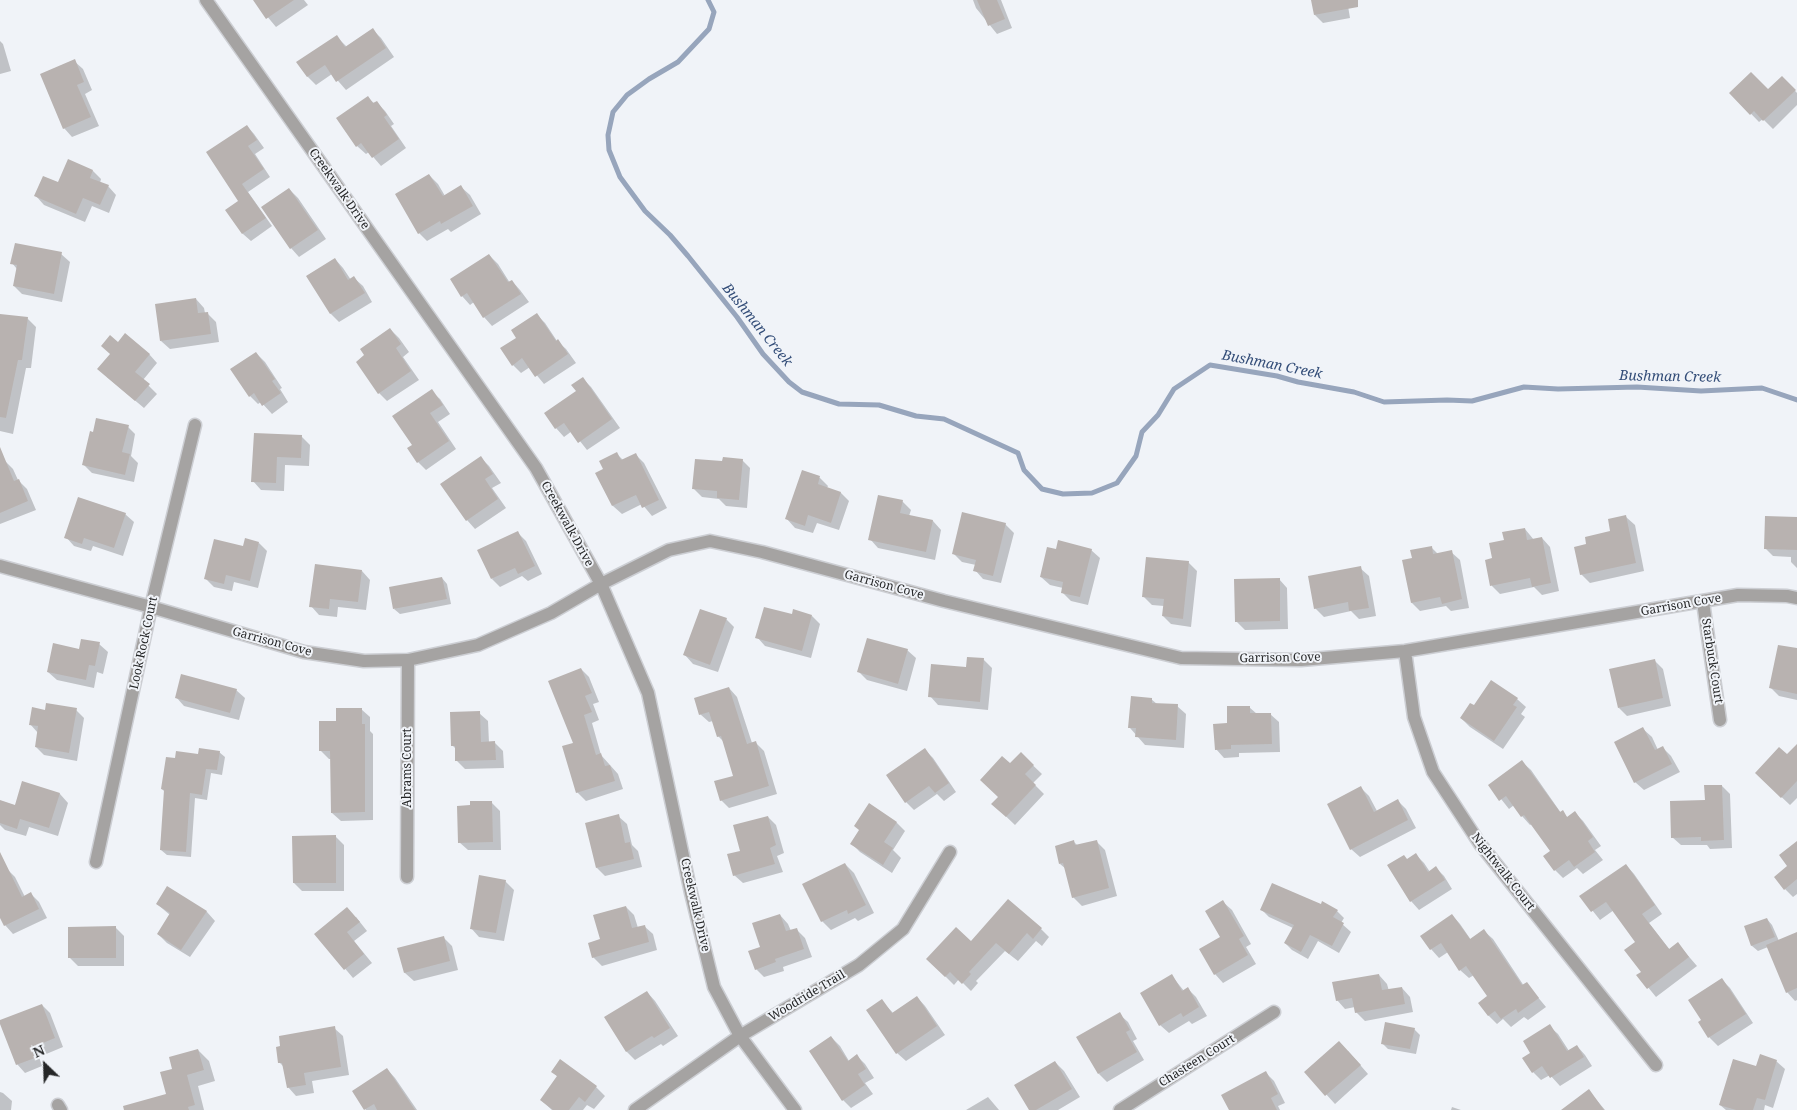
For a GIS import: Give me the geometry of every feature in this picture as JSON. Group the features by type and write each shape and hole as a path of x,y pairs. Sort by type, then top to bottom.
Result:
{"street":[{"name":"Creekwalk Drive","path":"206,0 536,468 601,584 648,693 691,892 714,987 740,1036 795,1110"},
{"name":"Look Rock Court","path":"96,862 151,607 195,425"},
{"name":"Garrison Cove","path":"0,566 151,607 304,652 364,661 408,660 478,645 550,613 601,584 669,550 710,541 762,552 954,603 1182,658 1300,660 1405,651 1738,595 1797,598"},
{"name":"Starbuck Court","path":"1703,602 1720,720"},
{"name":"Nightwalk Court","path":"1405,651 1414,717 1433,772 1480,844 1656,1065"},
{"name":"Abrams Court","path":"408,660 408,877"},
{"name":"Woodride Trail","path":"635,1110 740,1036 859,965 902,929 950,852"},
{"name":"Chasteen Court","path":"1120,1110 1274,1012"}],"building":[{"path":"253,0 294,0 266,19"},
{"path":"977,0 997,0 1005,19 988,26"},
{"path":"1311,0 1358,0 1358,7 1314,15"},
{"path":"373,28 386,48 336,82 325,65 307,77 296,62 337,35 345,47"},
{"path":"75,59 84,82 77,85 91,117 63,129 40,74"},
{"path":"1751,72 1768,89 1782,76 1796,90 1763,121 1754,111 1750,115 1729,93"},
{"path":"368,96 373,103 377,101 387,115 384,117 399,139 372,158 361,143 356,147 336,118"},
{"path":"247,125 257,140 248,146 264,169 242,184 266,218 242,234 225,210 238,201 206,152"},
{"path":"68,159 93,170 90,178 109,185 100,205 83,198 76,214 34,196 43,176 58,182"},
{"path":"429,174 443,196 461,185 473,206 441,224 440,221 418,234 395,194"},
{"path":"289,188 318,230 290,249 261,207"},
{"path":"15,243 62,252 54,294 13,286 17,265 10,264"},
{"path":"489,254 508,282 512,280 521,294 483,318 467,293 461,297 450,279"},
{"path":"335,258 348,280 354,276 365,293 330,314 306,276"},
{"path":"196,298 198,313 208,312 211,334 160,341 155,304"},
{"path":"537,313 556,341 558,339 568,354 535,377 522,358 512,366 500,348 516,338 511,330"},
{"path":"0,314 28,317 22,360 18,360 6,418 0,417"},
{"path":"390,328 401,344 396,348 411,371 378,394 356,362 364,355 360,349"},
{"path":"125,333 150,354 135,372 150,384 135,401 97,369 110,354 101,346 110,335 118,342"},
{"path":"256,352 275,379 272,381 281,393 262,406 254,393 249,397 230,369"},
{"path":"583,377 612,419 578,443 564,423 555,429 544,413 576,391 571,385"},
{"path":"432,389 443,405 430,413 449,441 417,463 407,448 412,445 392,416"},
{"path":"96,418 129,425 122,452 130,454 125,475 82,465 90,431 93,432"},
{"path":"254,433 302,435 301,458 277,457 276,483 251,482"},
{"path":"0,447 14,481 19,479 28,501 0,513"},
{"path":"617,452 621,460 636,453 659,500 642,508 636,495 612,506 595,473 603,469 599,461"},
{"path":"481,456 493,474 485,479 498,499 466,521 440,484"},
{"path":"723,457 743,459 739,500 717,498 717,491 692,489 695,459 722,461"},
{"path":"802,470 820,476 818,484 841,492 831,523 808,515 805,526 785,519"},
{"path":"878,495 903,500 900,513 933,520 926,552 868,540"},
{"path":"78,497 126,513 114,548 84,538 82,544 64,538"},
{"path":"962,512 1006,523 993,576 973,571 976,560 952,554"},
{"path":"1626,515 1636,563 1580,575 1574,547 1586,544 1585,537 1610,531 1608,519"},
{"path":"1765,516 1797,517 1797,550 1764,549"},
{"path":"1525,528 1527,540 1542,537 1551,583 1532,587 1530,578 1490,586 1485,560 1492,558 1489,543 1504,540 1502,532"},
{"path":"518,531 535,566 518,574 515,568 491,579 477,550"},
{"path":"245,538 259,542 250,581 226,575 224,584 204,579 214,539 243,546"},
{"path":"1058,540 1092,549 1080,597 1061,593 1063,582 1040,577 1047,547 1056,549"},
{"path":"1432,546 1433,554 1452,550 1462,599 1442,604 1440,597 1411,603 1402,560 1412,558 1410,550"},
{"path":"1146,557 1189,561 1183,619 1162,616 1164,599 1142,597"},
{"path":"315,564 362,570 358,602 330,599 329,609 309,607"},
{"path":"1361,566 1369,608 1349,611 1348,602 1314,609 1308,576"},
{"path":"442,577 447,599 393,609 389,587"},
{"path":"1280,578 1280,621 1235,622 1234,579"},
{"path":"764,607 792,614 793,609 812,615 802,651 755,638"},
{"path":"700,609 727,618 710,665 683,655"},
{"path":"867,638 908,649 898,684 857,672"},
{"path":"81,639 100,642 95,666 89,665 86,680 47,672 53,643 79,649"},
{"path":"1778,645 1797,648 1797,694 1769,688"},
{"path":"967,657 984,658 980,702 928,697 931,664 966,667"},
{"path":"1655,659 1663,698 1618,708 1609,669"},
{"path":"581,668 592,693 585,696 592,712 584,715 596,755 601,753 605,766 610,765 615,781 576,793 562,746 573,743 548,681"},
{"path":"181,674 237,689 230,713 175,698"},
{"path":"1491,680 1518,698 1513,705 1517,707 1494,741 1460,718 1470,703 1474,705"},
{"path":"729,687 747,744 756,741 769,786 720,801 714,781 733,776 721,736 717,737 709,712 699,715 694,698"},
{"path":"1131,696 1152,698 1152,703 1178,704 1176,740 1135,737 1136,728 1128,728"},
{"path":"46,703 77,708 69,753 35,747 38,726 29,725 32,707 45,710"},
{"path":"1227,706 1250,706 1250,713 1271,713 1272,744 1231,745 1231,749 1215,750 1213,724 1227,723"},
{"path":"336,708 362,708 362,724 365,724 365,812 331,813 330,751 319,751 319,721 336,721"},
{"path":"480,711 481,742 495,741 496,760 455,761 455,746 451,746 450,712"},
{"path":"1643,727 1655,750 1663,746 1672,764 1634,783 1614,742"},
{"path":"1797,744 1797,781 1781,798 1755,773 1779,747 1787,754"},
{"path":"199,748 220,751 217,770 206,769 202,795 190,793 186,852 160,850 164,790 161,789 166,757 175,758 176,751 198,754"},
{"path":"925,748 949,783 935,793 929,786 905,803 886,775"},
{"path":"1021,752 1034,765 1025,774 1036,785 1006,817 991,804 998,797 980,780 1002,756 1010,763"},
{"path":"1522,760 1560,812 1563,810 1567,817 1575,811 1593,837 1588,841 1595,852 1574,867 1569,860 1554,871 1543,856 1550,851 1524,815 1521,817 1506,796 1499,801 1488,785"},
{"path":"22,781 60,793 49,828 20,819 17,829 0,823 0,800 15,805"},
{"path":"1704,785 1722,785 1724,840 1701,841 1701,837 1671,838 1670,801 1705,800"},
{"path":"1361,786 1374,812 1398,799 1408,820 1350,850 1327,804"},
{"path":"470,801 492,801 493,842 458,843 457,806 470,805"},
{"path":"869,803 897,822 884,842 893,848 883,865 850,844 859,830 854,826"},
{"path":"619,814 625,843 630,842 634,859 596,868 585,823"},
{"path":"768,816 776,845 770,848 775,864 733,876 727,854 740,851 733,825"},
{"path":"336,835 336,883 293,883 292,836"},
{"path":"1074,840 1075,845 1097,840 1109,888 1072,898 1063,863 1059,864 1055,846"},
{"path":"1797,841 1797,879 1784,890 1774,877 1787,866 1779,855"},
{"path":"0,852 22,897 31,892 39,909 4,926 0,918"},
{"path":"1416,853 1428,872 1436,866 1445,880 1410,902 1387,865 1404,855 1407,859"},
{"path":"845,863 866,905 848,914 847,910 821,922 802,884"},
{"path":"1626,864 1655,905 1642,914 1669,949 1678,942 1689,957 1647,989 1636,975 1641,972 1624,950 1635,942 1606,902 1591,912 1579,896"},
{"path":"479,875 506,880 496,933 470,929"},
{"path":"1272,883 1321,904 1322,901 1338,910 1333,917 1344,923 1332,946 1310,935 1301,952 1284,943 1294,925 1260,910"},
{"path":"167,886 207,911 181,950 157,934 170,913 156,904"},
{"path":"1008,899 1042,928 1033,939 1027,933 1009,954 996,943 969,972 971,974 962,984 950,972 945,977 926,959 956,927 971,941"},
{"path":"1223,900 1244,936 1239,939 1248,955 1214,975 1199,949 1220,937 1205,911"},
{"path":"626,906 632,928 645,925 649,942 592,958 588,943 600,939 593,915"},
{"path":"347,907 360,922 347,932 364,954 344,970 314,934"},
{"path":"780,914 786,931 797,928 804,949 775,959 776,962 755,970 748,951 760,947 752,923"},
{"path":"1452,914 1470,939 1484,929 1522,985 1527,982 1539,998 1518,1013 1516,1009 1501,1019 1495,1011 1488,1016 1478,1003 1487,996 1466,966 1459,971 1441,943 1430,950 1420,936"},
{"path":"1767,918 1775,937 1751,946 1744,926"},
{"path":"116,926 116,958 68,958 68,927"},
{"path":"1797,932 1797,988 1786,993 1766,945"},
{"path":"444,936 450,961 404,973 397,948"},
{"path":"1172,974 1182,991 1188,987 1199,1007 1183,1017 1181,1013 1159,1026 1140,993"},
{"path":"1379,974 1382,990 1402,987 1405,1004 1355,1013 1352,998 1336,1001 1332,982"},
{"path":"1722,978 1746,1014 1708,1038 1698,1022 1701,1020 1688,1000"},
{"path":"647,991 670,1028 654,1038 652,1036 626,1052 604,1017"},
{"path":"917,996 937,1026 896,1054 866,1010 882,999 892,1013"},
{"path":"42,1004 55,1038 31,1048 35,1058 16,1065 0,1020"},
{"path":"1120,1012 1130,1030 1126,1032 1137,1052 1098,1074 1076,1037"},
{"path":"1385,1022 1415,1028 1410,1049 1381,1044"},
{"path":"1550,1024 1567,1051 1577,1045 1584,1057 1550,1078 1542,1066 1532,1073 1522,1058 1530,1053 1523,1041"},
{"path":"335,1026 341,1067 304,1073 306,1085 287,1088 282,1063 278,1063 276,1047 280,1046 279,1036"},
{"path":"831,1036 848,1061 857,1054 866,1069 858,1074 865,1085 842,1101 809,1051"},
{"path":"1339,1041 1361,1065 1325,1096 1304,1072"},
{"path":"198,1049 204,1070 187,1075 195,1105 188,1107 189,1110 124,1110 123,1106 166,1094 160,1072 172,1069 169,1057"},
{"path":"1760,1054 1777,1060 1765,1100 1757,1098 1753,1110 1736,1110 1719,1105 1733,1059 1756,1066"},
{"path":"560,1059 597,1086 585,1102 579,1097 569,1110 553,1110 540,1100 557,1076 551,1072"},
{"path":"1055,1061 1072,1089 1036,1110 1029,1110 1014,1085"},
{"path":"387,1068 415,1110 377,1110 374,1104 364,1110 352,1091"},
{"path":"1266,1071 1278,1094 1271,1098 1277,1110 1229,1110 1221,1095"},
{"path":"1589,1089 1604,1110 1561,1110"}],"waterway":[{"name":"Bushman Creek","path":"708,0 714,12 709,29 678,62 627,95 613,112 608,135 609,150 620,177 645,211 688,256 737,317 763,354 789,382 802,392 839,404 879,405 916,416 944,419 1018,453 1024,470 1042,489 1063,494 1092,493 1117,483 1136,456 1142,432 1158,415 1174,389 1210,365 1277,376 1298,382 1354,392 1384,402 1472,401 1524,387 1558,389 1637,387 1701,391 1762,388 1797,400"}]}
